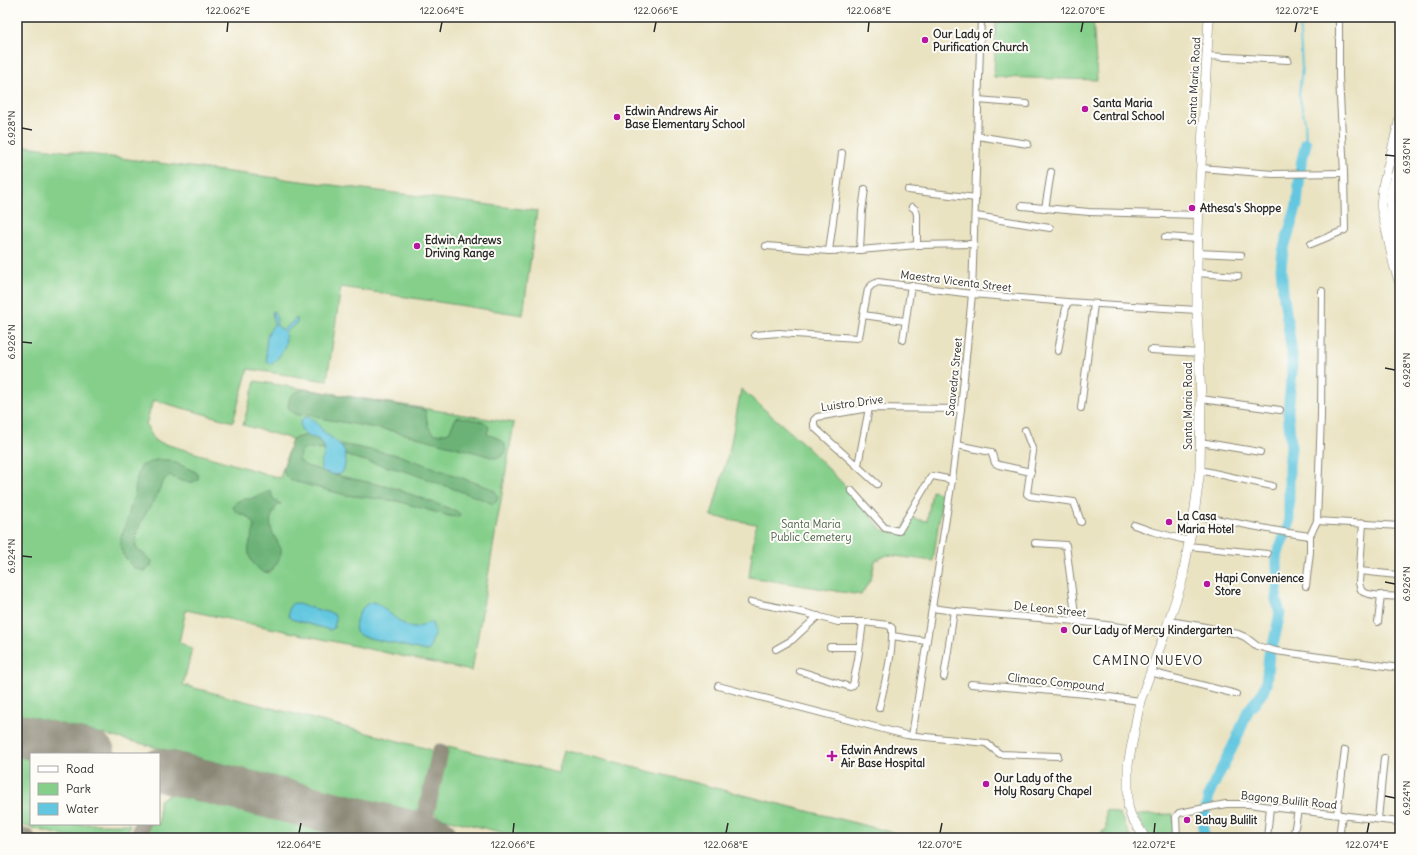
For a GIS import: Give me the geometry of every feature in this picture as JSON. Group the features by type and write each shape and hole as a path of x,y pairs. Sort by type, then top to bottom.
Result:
{"main road":[{"name":"Santa Maria Road","path":"1145,838 1131,816 1128,806 1128,765 1140,701 1165,633 1182,580 1194,515 1200,470 1201,398 1197,310 1197,272 1209,17"},
{"path":"1400,118 1382,206 1385,227 1400,284"},
{"path":"1400,160 1387,186 1393,225 1400,251"}],"street":[{"name":"Saavedra Street","path":"912,736 952,480 961,409 972,294 976,216 981,17"},
{"path":"1311,244 1345,230 1344,173 1339,77 1339,17"},
{"path":"1207,56 1288,60"},
{"path":"978,100 1027,104"},
{"path":"977,136 1028,144"},
{"path":"829,251 842,153"},
{"path":"1201,168 1273,174 1344,173"},
{"path":"1045,208 1050,172"},
{"path":"860,250 865,189"},
{"path":"908,190 976,198"},
{"path":"1022,206 1089,212 1199,215"},
{"path":"912,207 915,209 917,214 917,245"},
{"path":"976,216 1050,228"},
{"path":"1165,236 1199,240"},
{"path":"766,246 829,251 917,245 974,244"},
{"path":"1198,253 1241,255"},
{"path":"1197,272 1238,276"},
{"name":"Maestra Vicenta Street","path":"755,335 779,333 857,338 860,336 868,289 878,282 911,285 972,294 1094,304 1197,310"},
{"path":"903,340 911,285"},
{"path":"1306,586 1310,536 1317,521 1321,416 1322,291"},
{"path":"1058,351 1067,302"},
{"path":"1081,408 1094,304"},
{"path":"863,315 905,321"},
{"path":"1151,350 1200,354"},
{"path":"1201,398 1280,410"},
{"path":"858,465 869,408"},
{"name":"Luistro Drive","path":"877,484 858,465 814,427 813,423 817,417 869,408 961,409"},
{"path":"1025,430 1033,452 1027,494 1074,502 1081,522"},
{"path":"1200,442 1260,452"},
{"path":"957,445 991,452 995,463 1030,472"},
{"path":"1200,470 1272,486"},
{"path":"851,490 885,528 899,531 933,476 952,480"},
{"path":"1194,515 1286,533 1310,536"},
{"path":"1317,521 1400,526"},
{"path":"1364,523 1359,583 1360,589 1370,594 1397,597"},
{"path":"1134,525 1189,543 1267,554"},
{"path":"1035,543 1066,545 1076,621"},
{"path":"1360,571 1397,575"},
{"path":"1378,622 1381,595"},
{"path":"750,602 818,616 838,622 863,622 888,625 892,628 887,672 879,708"},
{"name":"De Leon Street","path":"932,608 1076,621 1165,633"},
{"path":"944,677 954,611"},
{"path":"776,649 792,640 818,616"},
{"path":"1169,621 1238,634 1245,637 1257,646 1276,651 1400,668"},
{"path":"800,671 853,686 863,622"},
{"path":"892,636 926,641"},
{"path":"830,647 859,647"},
{"path":"1150,672 1236,694"},
{"name":"Climaco Compound","path":"971,684 1086,694 1140,701"},
{"path":"718,686 906,735 986,743 1000,754 1058,756"},
{"path":"1339,838 1345,750"},
{"path":"1378,819 1384,758"},
{"name":"Bagong Bulilit Road","path":"1177,838 1176,817 1179,813 1226,804 1249,804 1400,822"},
{"path":"1267,838 1270,807"},
{"path":"1293,838 1298,810"}],"green space":[{"path":"996,17 1093,17 1097,80 994,77"},
{"path":"17,145 537,211 523,315 341,287 327,381 248,369 233,422 153,400 146,425 155,441 280,478 292,439 243,425 255,381 514,423 472,671 186,610 179,642 192,649 183,685 429,749 433,754 433,757 423,803 418,809 414,811 17,713"},
{"path":"305,389 425,410 430,430 437,434 449,432 456,418 460,417 485,422 489,427 487,434 504,442 506,448 505,453 499,458 494,458 393,431 325,419 310,414 298,415 292,412 288,407 289,399 295,393"},
{"name":"Santa Maria Public Cemetery","path":"741,389 803,443 854,495 882,530 900,533 909,518 927,521 932,491 943,494 933,561 887,555 875,561 871,579 861,595 749,577 756,524 711,516 730,448"},
{"path":"307,435 318,440 325,450 304,449 300,453 299,459 304,465 335,475 394,488 456,511 460,514 459,517 449,516 397,501 345,495 293,481 286,476 283,470 292,439"},
{"path":"340,444 398,455 490,488 495,491 498,497 496,502 493,504 408,472 347,456"},
{"path":"156,460 169,460 196,472 199,478 196,481 184,482 169,475 161,485 138,529 136,548 152,561 151,566 145,571 134,568 123,555 120,545 141,466"},
{"path":"271,491 274,499 281,504 275,509 271,517 270,524 281,547 281,554 272,570 266,573 259,569 252,561 249,554 250,542 254,531 252,521 248,517 235,511 233,508 236,502 244,499 250,499"},
{"path":"448,746 558,773 564,750 915,838 525,838 438,817 433,807"},
{"path":"17,756 30,760 30,825 130,825 127,836 124,838 72,838 17,824"},
{"path":"171,794 353,838 146,838 150,825 160,825 160,800"},
{"path":"1106,810 1120,814 1131,838 1102,838 1102,831 1106,831"},
{"path":"1173,814 1175,836 1149,837 1136,815"}],"water":[{"path":"274,311 277,320 276,325 283,330 297,318 297,323 285,332 285,346 279,357 272,364 267,362 266,347 267,337 274,325 272,312"},
{"path":"305,417 311,418 324,432 342,447 346,456 344,469 340,474 338,475 322,471 321,464 325,450 324,446 319,440 309,436 301,429 301,421"},
{"path":"294,603 334,614 336,619 334,628 330,630 291,619 289,617 289,609"},
{"path":"368,603 377,603 400,622 410,627 416,628 427,623 432,623 435,632 429,650 426,651 361,636 356,632 356,623 361,610"}],"waterway":[{"path":"1299,17 1302,68 1299,95 1305,121 1306,143"},
{"path":"1204,838 1204,816 1210,792 1236,740 1248,711 1263,692 1266,684 1269,654 1274,641 1280,613 1276,599 1278,580 1277,555 1289,524 1289,467 1291,447 1288,411 1292,372 1292,353 1281,267 1283,251 1297,205 1301,164 1306,143"}],"taxiway":[{"path":"421,834 440,752"},
{"path":"160,780 167,776 180,775"},
{"path":"138,838 142,825"},
{"path":"17,835 27,838"}],"runway":[{"path":"17,735 90,753"},
{"path":"160,770 436,838"}],"place":[{"name":"Our Lady of Purification Church","path":"925,40"},
{"name":"Santa Maria Central School","path":"1085,109"},
{"name":"Edwin Andrews Air Base Elementary School","path":"617,117"},
{"name":"Athesa's Shoppe","path":"1192,208"},
{"name":"Edwin Andrews Driving Range","path":"417,246"},
{"name":"La Casa Maria Hotel","path":"1169,522"},
{"name":"Hapi Convenience Store","path":"1207,584"},
{"name":"Our Lady of Mercy Kindergarten","path":"1064,630"},
{"name":"Edwin Andrews Air Base Hospital","path":"832,756"},
{"name":"Our Lady of the Holy Rosary Chapel","path":"986,784"},
{"name":"Bahay Bulilit","path":"1187,820"}],"district":[{"name":"CAMINO NUEVO","path":"1148,660"}]}
